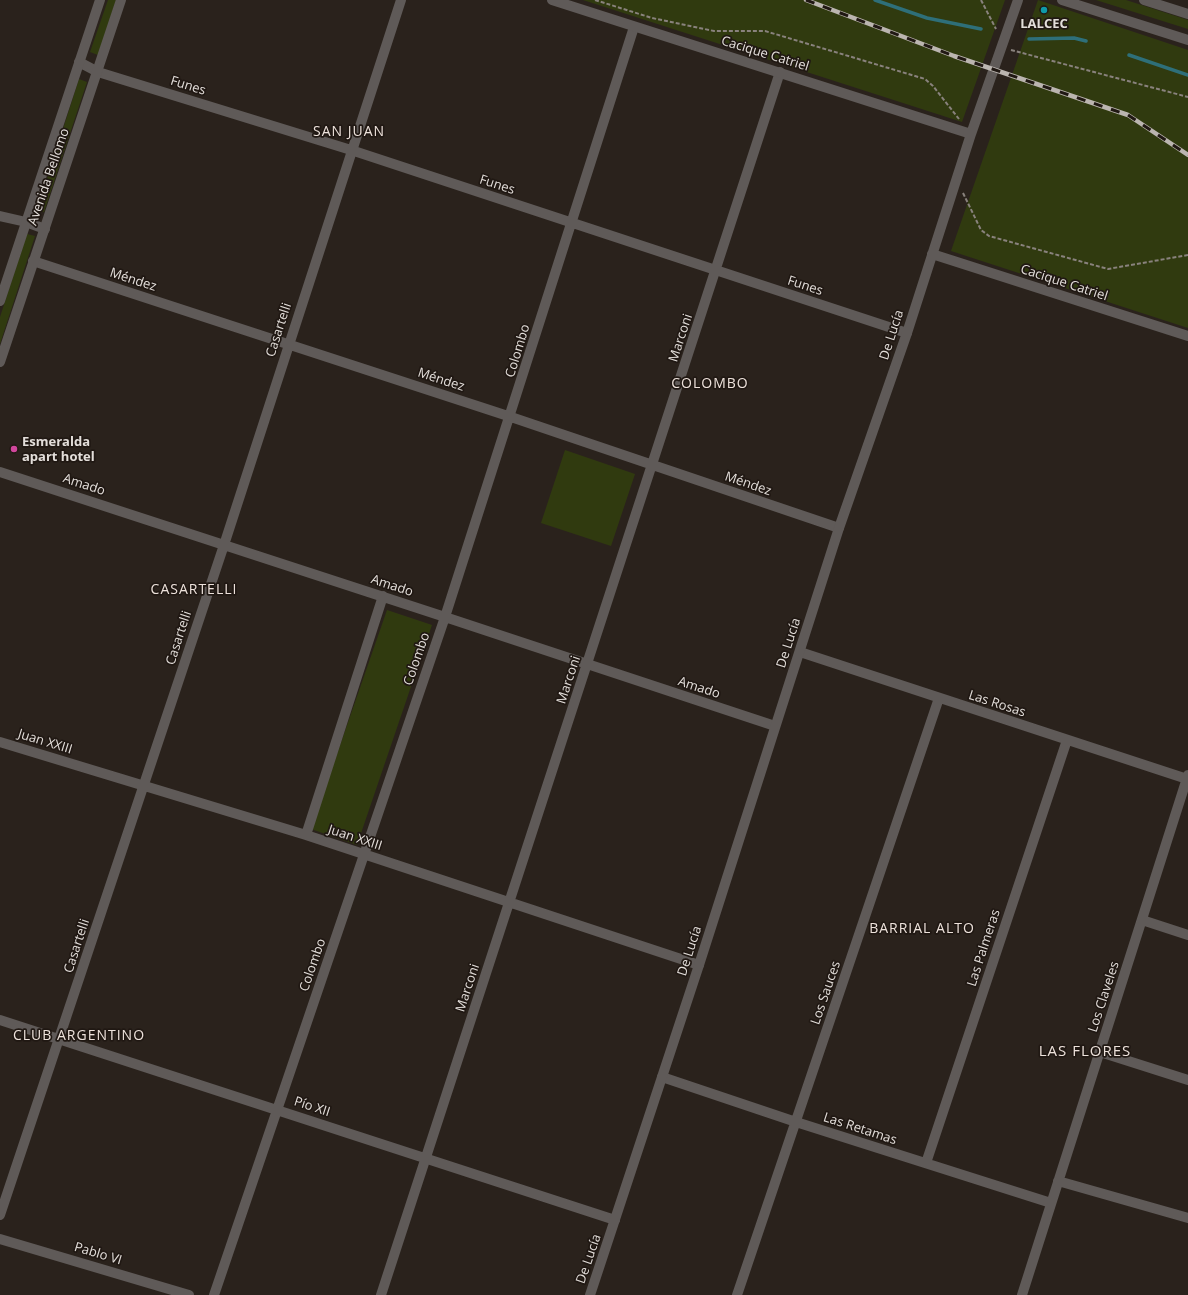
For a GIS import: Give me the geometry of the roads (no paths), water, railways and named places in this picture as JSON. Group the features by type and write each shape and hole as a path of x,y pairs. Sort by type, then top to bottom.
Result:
{"street":[{"name":"Avenida Bellomo","path":"0,301 100,0"},
{"name":"Avenida Bellomo","path":"0,362 121,0"},
{"name":"Casartelli","path":"0,1215 60,1041 224,545 351,150 401,0"},
{"name":"Cacique Catriel","path":"552,0 971,134"},
{"name":"De Lucía","path":"590,1295 699,965 840,528 907,333 971,134 1018,0"},
{"path":"1062,0 1188,40"},
{"path":"1144,0 1188,14"},
{"name":"Colombo","path":"214,1295 445,616 511,417 634,27"},
{"name":"Funes","path":"79,62 98,72 351,150 571,224 907,333"},
{"name":"Marconi","path":"381,1295 717,271 780,72"},
{"path":"0,216 26,222 45,230"},
{"name":"Cacique Catriel","path":"932,254 1188,336"},
{"name":"Méndez","path":"33,261 511,417 652,466 840,528"},
{"name":"Amado","path":"0,472 445,616 775,726"},
{"path":"306,835 383,596"},
{"name":"Las Rosas","path":"800,652 1067,740 1187,777"},
{"name":"Los Sauces","path":"737,1295 939,698"},
{"name":"Las Palmeras","path":"926,1163 1067,740"},
{"name":"Juan XXIII","path":"0,742 306,835 699,965"},
{"name":"Los Claveles","path":"1022,1295 1187,777"},
{"path":"1142,920 1188,935"},
{"name":"Pío XII","path":"0,1020 60,1041 277,1109 615,1220"},
{"path":"1100,1052 1188,1080"},
{"name":"Las Retamas","path":"662,1077 796,1122 1051,1203"},
{"path":"1058,1181 1188,1218"},
{"name":"Pablo VI","path":"0,1238 189,1295"}],"waterway":[{"path":"875,0 927,18 981,29"},
{"path":"1029,39 1074,38 1086,41"},
{"path":"1129,55 1188,75"}],"railway":[{"path":"806,0 954,56 1128,115 1188,155"}],"place":[{"name":"LALCEC","path":"1044,10"},
{"name":"Esmeralda apart hotel","path":"14,449"}],"district":[{"name":"SAN JUAN","path":"349,132"},
{"name":"COLOMBO","path":"710,384"},
{"name":"CASARTELLI","path":"194,590"},
{"name":"BARRIAL ALTO","path":"922,929"},
{"name":"CLUB ARGENTINO","path":"79,1036"},
{"name":"LAS FLORES","path":"1085,1052"}]}
